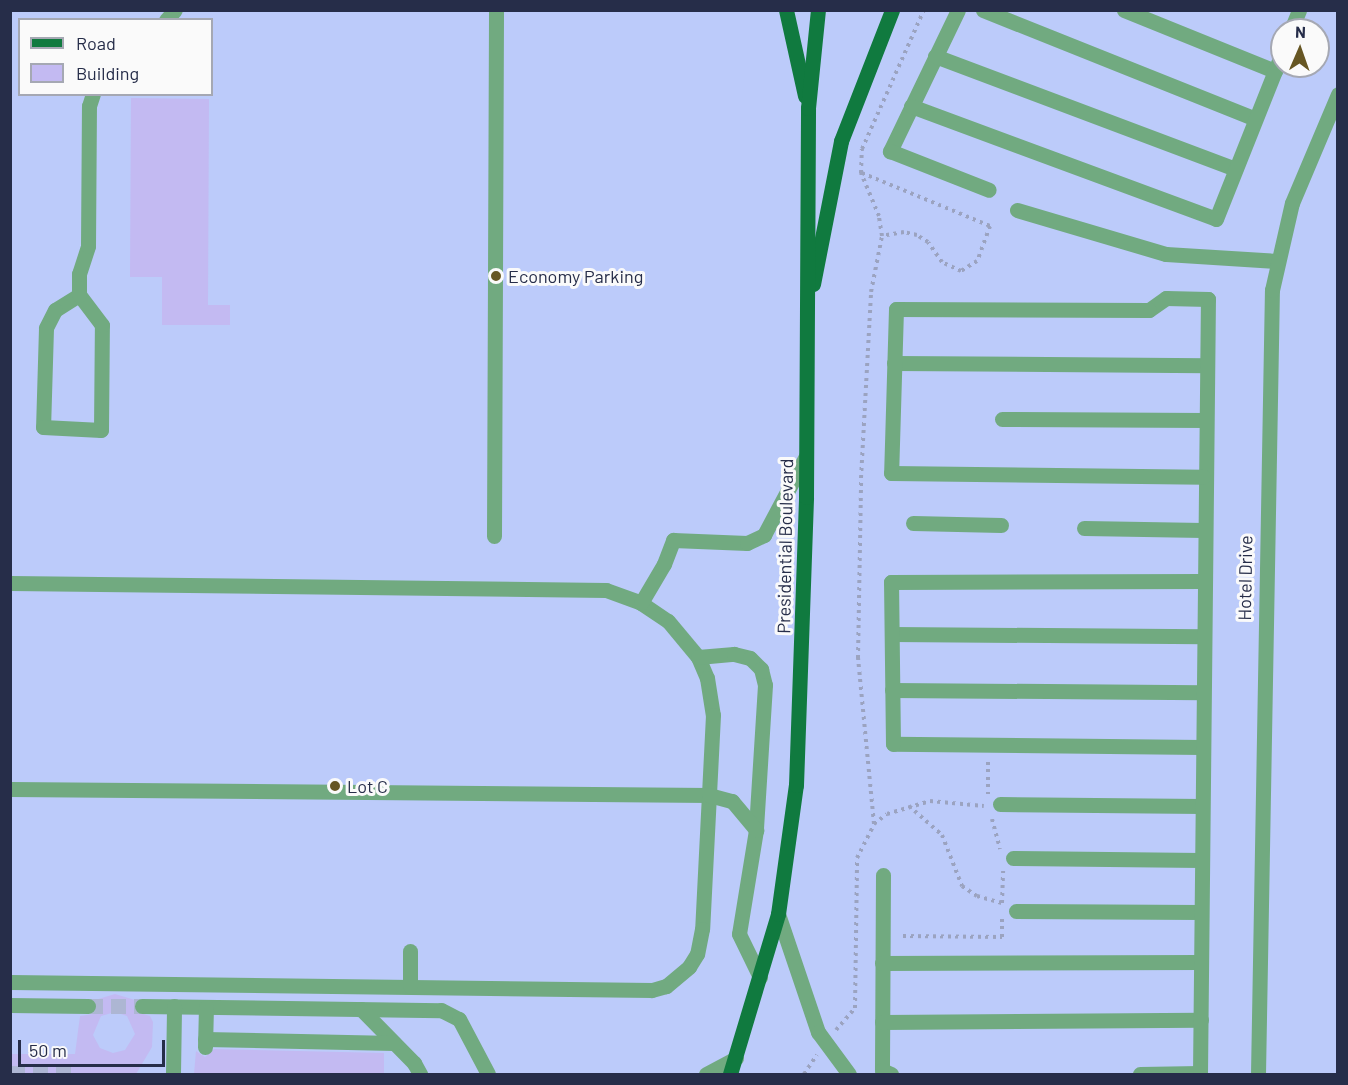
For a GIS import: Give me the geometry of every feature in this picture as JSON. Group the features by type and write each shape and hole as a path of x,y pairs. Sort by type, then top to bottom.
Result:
{"main road":[{"path":"786,10 808,108"},
{"name":"Presidential Boulevard","path":"730,1074 778,914 796,785 806,456 808,108 818,10"},
{"path":"806,322 841,141 892,10"}],"street":[{"path":"494,536 496,10"},
{"path":"958,10 891,151 989,190"},
{"path":"983,10 1255,119"},
{"path":"1124,10 1270,69"},
{"path":"935,57 1235,169"},
{"path":"911,106 1216,219 1272,78"},
{"name":"Hotel Drive","path":"1258,1074 1268,366 1277,261 1307,161 1338,94"},
{"path":"79,295 55,310 46,328 43,428 101,430 102,325 79,295 79,274 88,246 89,106 92,96"},
{"path":"1017,210 1166,254 1277,261"},
{"path":"1140,1074 1200,1073 1203,477 1208,299 1166,298 1149,310 896,309 891,473 1203,477"},
{"path":"894,363 1206,364"},
{"path":"1002,419 1205,420"},
{"path":"641,603 664,564 673,540 747,543 764,535 806,456"},
{"path":"913,523 1001,525"},
{"path":"1084,528 1203,530"},
{"path":"1202,747 893,744 891,582 1203,581"},
{"path":"10,583 567,587 606,590 641,603 668,621 698,657 707,678 713,715 702,929 697,954 679,978 652,990 10,982"},
{"path":"892,634 1203,636"},
{"path":"698,657 735,654 750,658 761,669 765,685 756,830 740,934 760,977"},
{"path":"892,690 1202,692"},
{"path":"10,789 709,795 732,801 756,830"},
{"path":"994,806 1202,806"},
{"path":"1006,858 1201,860"},
{"path":"883,875 882,1070 891,1074"},
{"path":"1016,911 1201,912"},
{"path":"778,914 825,1043 849,1074"},
{"path":"410,951 410,986"},
{"path":"882,963 1201,962"},
{"path":"10,1005 88,1006"},
{"path":"142,1006 441,1010 459,1019 488,1074"},
{"path":"173,1073 174,1006"},
{"path":"206,1007 205,1043 394,1043"},
{"path":"361,1009 420,1074"},
{"path":"882,1022 1201,1020"},
{"path":"706,1074 736,1058"}],"path":[{"path":"804,1074 825,1043 855,1008 857,858 873,824 858,658 861,478 871,292 882,236 879,216 861,172 862,149 924,10"},
{"path":"861,172 990,226 977,261 961,271 942,262 928,242 916,235 904,232 882,236"},
{"path":"903,936 1002,937 1006,858 994,806 988,762"},
{"path":"873,824 909,806 951,801 994,806"},
{"path":"909,806 942,835 962,886 977,896 1002,903"}],"shaded area":[{"path":"11,11 1337,11 1337,1074 11,1074"}],"building":[{"path":"131,98 209,99 208,305 230,305 230,325 162,325 162,277 130,277"},
{"path":"115,994 135,1000 134,1011 150,1016 153,1022 152,1047 136,1074 10,1074 10,1054 75,1054 80,1016 93,1014 98,1007 95,1000","holes":["115,1012 127,1016 135,1034 125,1050 113,1053 100,1048 93,1035 101,1016"]},
{"path":"214,1049 384,1053 384,1074 194,1074 196,1051 205,1057"}],"tunnel":[{"path":"88,1006 142,1006"},
{"path":"10,1073 75,1074"}],"place":[{"name":"Economy Parking","path":"496,276"},
{"name":"Lot C","path":"335,786"}]}
